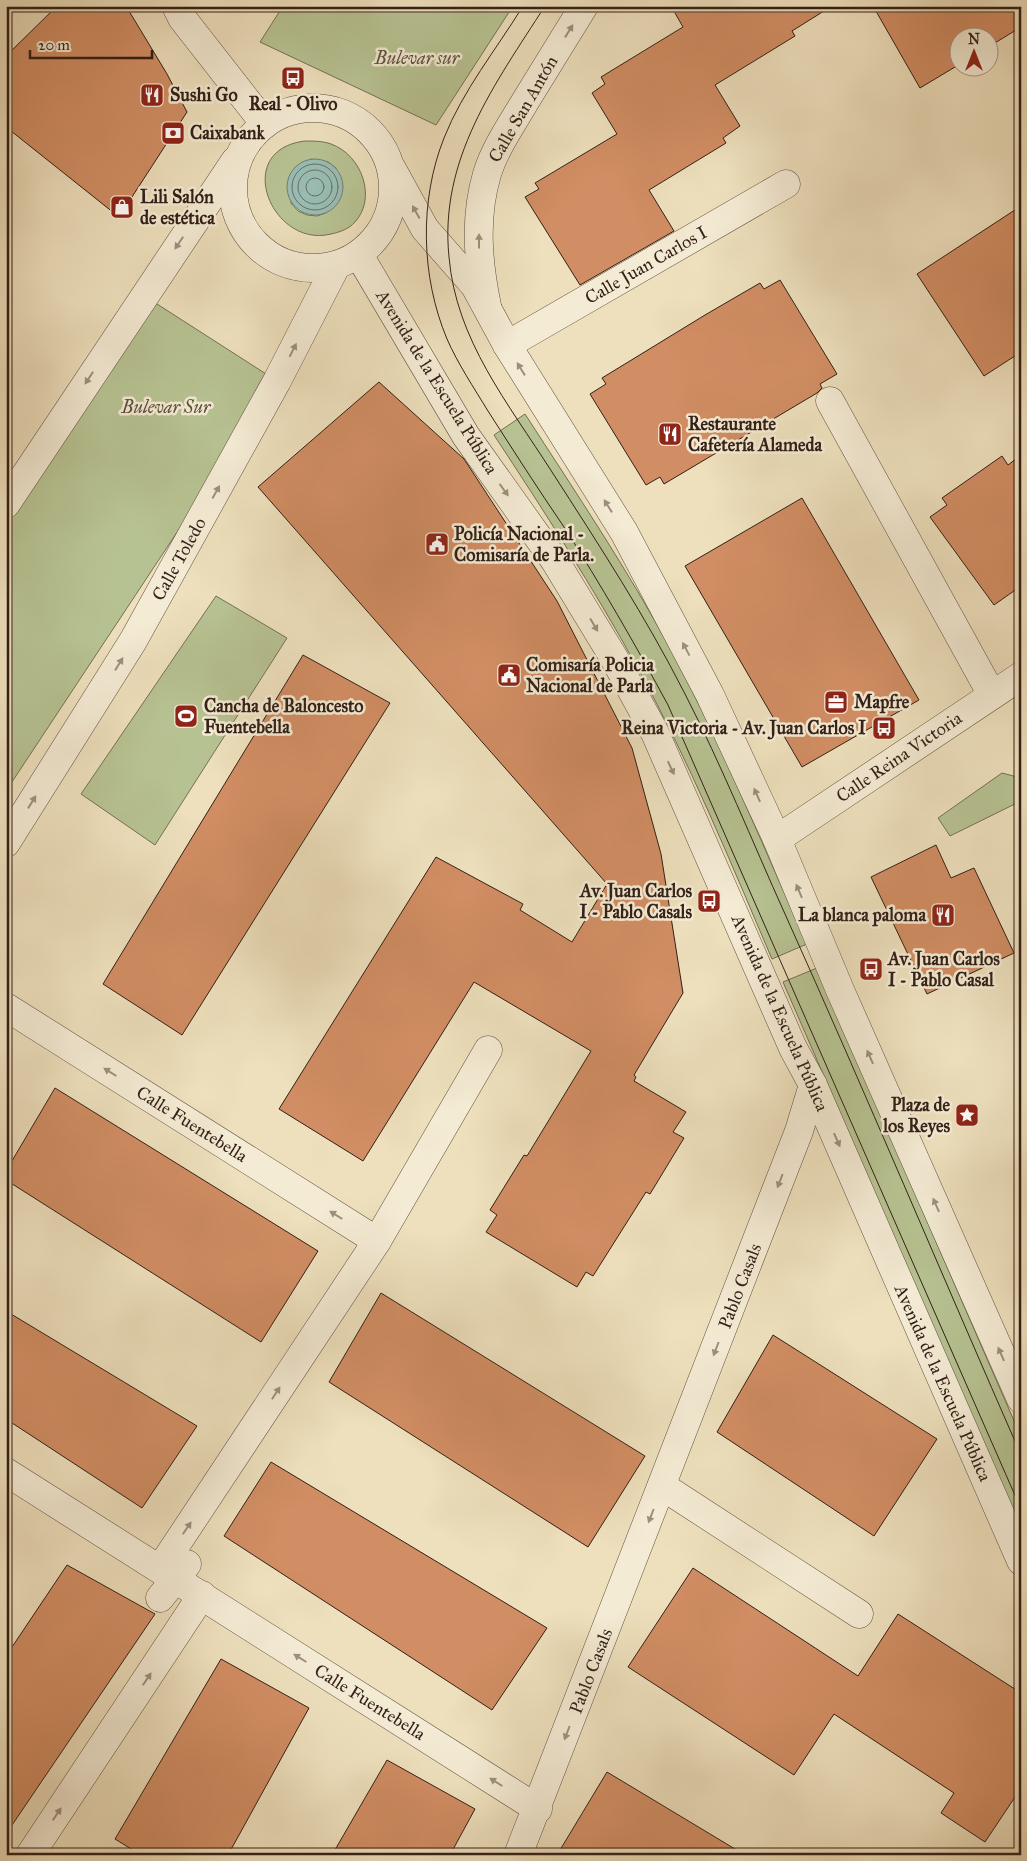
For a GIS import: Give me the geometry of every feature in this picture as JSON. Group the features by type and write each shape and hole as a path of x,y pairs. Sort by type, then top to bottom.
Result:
{"street":[{"path":"176,6 182,18 265,124"},
{"name":"Calle San Antón","path":"486,306 478,237 482,194 487,174 494,155 584,6"},
{"path":"6,504 246,145 265,124 287,112 314,108 343,114 364,125 380,143 425,229 475,286 507,345 624,532 710,695 777,839 840,990 1021,1399"},
{"path":"246,145 234,173 233,198 240,222 260,249 285,264 309,269 347,261 374,242 386,225 392,209 394,192 392,169"},
{"name":"Calle Juan Carlos I","path":"507,345 786,184"},
{"name":"Calle Toledo","path":"6,843 133,641 277,381 347,261"},
{"name":"Avenida de la Escuela Pública","path":"347,261 466,436 555,561 614,658 655,733 793,1048 813,1085 1021,1561"},
{"path":"830,401 992,695"},
{"name":"Calle Reina Victoria","path":"777,839 1021,676"},
{"name":"Calle Fuentebella","path":"6,1007 377,1241"},
{"path":"171,1577 377,1241 488,1050"},
{"name":"Pablo Casals","path":"518,1855 538,1809 799,1131 813,1085"},
{"name":"Calle Fuentebella","path":"6,1472 538,1809"},
{"path":"662,1486 859,1614"},
{"path":"30,1855 202,1595"}],"green space":[{"name":"Bulevar sur","path":"283,6 513,6 436,125 260,42"},
{"path":"305,141 322,142 331,144 351,157 363,178 365,190 362,212 353,224 344,230 331,234 310,235 292,227 277,214 268,196 265,178 270,161 282,148","holes":["311,159 328,162 336,168 326,213 317,216 307,215 298,211 291,203 290,175 296,167"]},
{"name":"Bulevar Sur","path":"143,295 277,381 6,791 6,513"},
{"path":"525,414 620,561 672,652 726,761 807,944 772,959 708,811 656,702 586,578 494,435"},
{"name":"Cancha de Baloncesto Fuentebella","path":"216,596 287,638 155,845 81,794"},
{"path":"1002,773 1021,778 1021,801 950,836 938,818"},
{"path":"817,968 1021,1437 1021,1528 783,982"}],"water":[{"path":"310,159 320,159 335,167 341,176 343,187 341,198 335,207 320,215 310,215 299,210 292,203 287,192 287,182 292,171 299,164"}],"building":[{"path":"57,6 126,6 167,74 187,112 119,217 6,127 6,56"},
{"path":"671,6 832,6 792,31 795,36 715,85 740,126 723,138 726,143 649,190 674,231 580,285 525,197 539,189 535,183 617,134 592,93 605,84 601,77 683,27"},
{"path":"873,6 1021,6 1021,27 1000,40 1000,28 950,28 950,70 920,88"},
{"path":"1021,206 1021,352 984,376 917,274"},
{"path":"780,280 837,374 820,384 822,388 817,393 664,484 660,477 646,485 590,394 606,384 602,378 705,315 760,283 764,289"},
{"path":"379,382 464,459 557,601 632,748 661,854 683,993 634,1075 636,1077 634,1081 686,1112 673,1132 684,1138 650,1194 646,1192 593,1276 586,1272 577,1287 486,1232 497,1215 490,1210 524,1155 527,1156 591,1051 474,982 363,1161 279,1109 436,857 523,904 520,910 572,942 607,884 258,487"},
{"path":"1021,455 1021,586 994,605 930,517 947,505 942,498 1002,456 1008,465"},
{"path":"802,498 919,700 802,767 685,566"},
{"path":"303,655 390,703 182,1035 103,984"},
{"name":"La blanca paloma","path":"936,845 951,878 974,868 1014,953 927,994 871,877"},
{"path":"55,1088 318,1251 261,1342 6,1180 6,1171"},
{"path":"381,1293 645,1456 588,1547 329,1382"},
{"path":"6,1311 197,1426 142,1508 6,1419"},
{"path":"773,1335 937,1439 874,1536 717,1432"},
{"path":"271,1462 547,1628 492,1710 224,1536"},
{"path":"67,1565 155,1614 6,1834 6,1656"},
{"path":"693,1568 858,1676 898,1614 1021,1693 1021,1788 985,1842 941,1813 954,1793 834,1714 794,1775 628,1667"},
{"path":"221,1659 309,1708 228,1855 141,1855 115,1839"},
{"path":"387,1760 475,1809 450,1855 332,1855"},
{"path":"607,1772 745,1855 557,1855"}],"tram line":[{"path":"523,6 480,70 461,103 444,138 436,162 430,187 426,239 428,265 438,315 447,339 466,376 564,527 668,705 1021,1509"},
{"path":"545,6 508,64 474,124 462,155 453,187 448,221 449,257 454,287 462,316 473,343 502,396 570,499 621,582 670,665 699,721 845,1049 1021,1455"}],"place":[{"name":"Real - Olivo","path":"293,78"},
{"name":"Sushi Go","path":"152,95"},
{"name":"Caixabank","path":"173,133"},
{"name":"Lili Salón de estética","path":"122,207"},
{"name":"Restaurante Cafetería Alameda","path":"670,434"},
{"name":"Policía Nacional - Comisaría de Parla.","path":"437,544"},
{"name":"Comisaría Policia Nacional de Parla","path":"509,675"},
{"name":"Mapfre","path":"836,702"},
{"name":"Cancha de Baloncesto Fuentebella","path":"186,716"},
{"name":"Reina Victoria - Av. Juan Carlos I","path":"884,728"},
{"name":"Av. Juan Carlos I - Pablo Casals","path":"709,901"},
{"name":"La blanca paloma","path":"943,915"},
{"name":"Av. Juan Carlos I - Pablo Casal","path":"871,969"},
{"name":"Plaza de los Reyes","path":"967,1115"}]}
